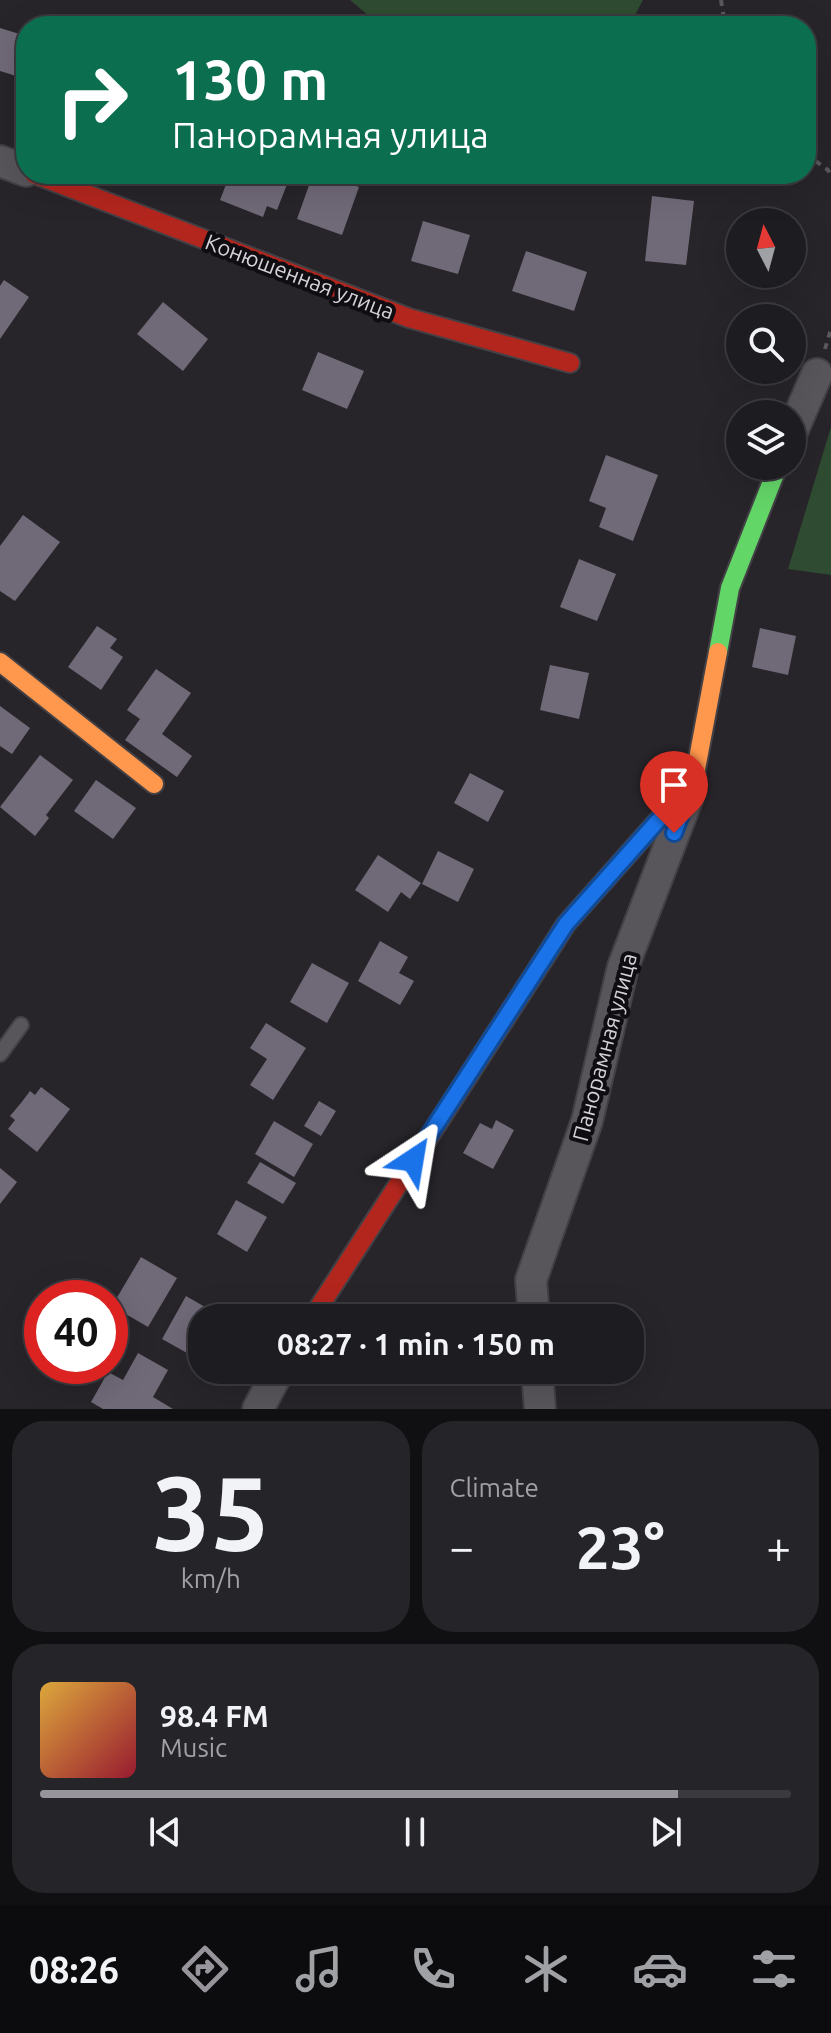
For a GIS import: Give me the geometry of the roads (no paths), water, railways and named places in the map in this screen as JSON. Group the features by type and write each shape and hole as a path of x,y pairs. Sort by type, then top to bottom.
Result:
{"street":[{"name":"Конюшенная улица","path":"60,184 409,318 570,363"},
{"path":"806,400 817,374"},
{"path":"321,1304 566,924 694,780 730,588 772,480"},
{"path":"0,662 154,784"},
{"name":"Панорамная улица","path":"533,1304 531,1280 587,1121 623,967 694,780"},
{"path":"258,1409 271,1384"},
{"path":"538,1384 540,1409"}],"lane":[{"path":"0,1054 21,1025"}]}
